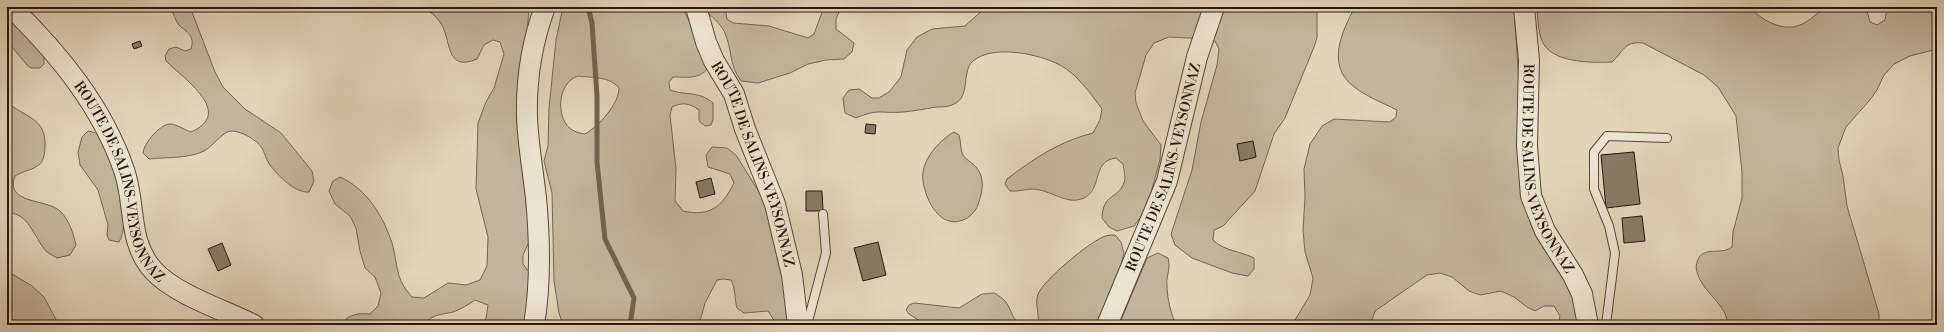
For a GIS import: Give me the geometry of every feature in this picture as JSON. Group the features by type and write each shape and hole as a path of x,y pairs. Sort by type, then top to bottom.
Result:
{"street":[{"name":"ROUTE DE SALINS-VEYSONNAZ","path":"10,7 55,53 84,90 98,115 124,169 129,186 136,239 141,252 150,266 160,277 187,293 254,325"},
{"path":"534,325 539,287 539,244 528,132 528,91 534,39 545,7"},
{"name":"ROUTE DE SALINS-VEYSONNAZ","path":"696,7 706,42 714,61 734,94 744,129 775,204 792,275 798,325"},
{"name":"ROUTE DE SALINS-VEYSONNAZ","path":"1107,325 1167,181 1197,57 1214,7"},
{"name":"ROUTE DE SALINS-VEYSONNAZ","path":"1524,7 1529,60 1527,146 1531,196 1545,231 1573,275 1582,294 1588,325"}],"lane":[{"path":"1606,325 1615,254 1609,226 1594,189 1594,152 1607,136 1667,138"},
{"path":"807,325 826,253 823,214"}],"shaded area":[{"path":"171,7 190,7 215,72 223,87 245,109 281,133 312,171 314,181 309,192 298,190 287,183 267,161 260,145 248,136 239,132 227,132 207,149 197,154 149,159 143,153 149,139 162,127 172,124 191,132 203,124 208,115 207,106 202,96 166,61 165,56 169,49 176,47 185,51 191,49 192,44 190,35 175,19"},
{"path":"423,7 529,7 522,102 529,212 529,242 523,255 523,264 534,279 529,325 485,325 488,305 475,300 456,311 434,316 425,325 341,325 350,316 370,314 378,306 381,293 375,277 365,268 356,228 350,216 335,204 329,191 333,181 340,177 350,182 366,196 379,213 392,243 397,270 405,288 412,297 424,298 448,283 466,285 480,280 487,266 488,237 476,189 478,123 486,102 494,88 504,54 500,42 493,40 484,45 477,59 466,62 459,61 454,58 451,52 444,29 440,22"},
{"path":"563,7 682,7 711,65 703,73 694,77 673,77 669,82 670,90 702,96 713,103 713,120 711,125 705,126 699,121 699,110 696,108 683,104 672,107 670,115 676,169 675,201 683,211 692,213 708,211 720,204 734,183 730,174 708,167 706,155 712,147 727,148 736,155 764,200 795,325 777,325 768,311 744,313 737,308 734,287 731,280 723,279 717,280 705,303 699,325 563,325 559,313 554,281 552,193 544,161 548,146 549,108 556,40","holes":["578,76 606,79 619,88 616,101 607,114 596,126 585,134 570,128 566,124 561,111 564,90 567,84"]},
{"path":"705,7 725,7 727,19 733,23 769,26 808,38 814,34 824,7 841,7 836,19 836,29 854,43 852,52 844,59 826,60 808,64 790,73 758,83 741,81 734,68 729,44 724,31 718,22 705,10"},
{"path":"986,7 1317,7 1317,38 1314,47 1285,118 1274,134 1255,191 1223,226 1214,230 1213,240 1217,244 1254,258 1254,269 1248,276 1232,273 1192,258 1175,245 1171,234 1192,170 1201,122 1217,65 1219,49 1215,41 1209,39 1169,37 1154,43 1146,55 1135,93 1136,103 1143,121 1161,145 1160,160 1146,210 1134,226 1117,231 1109,227 1102,218 1105,204 1118,192 1125,181 1123,164 1116,158 1108,160 1103,164 1094,188 1090,194 1078,200 1062,198 1036,189 1010,191 1005,184 1007,179 1027,164 1047,152 1081,136 1093,133 1100,120 1102,109 1088,91 1078,79 1066,69 1051,61 1029,54 1016,52 992,53 982,56 969,65 962,96 959,101 952,105 915,111 875,112 856,118 845,113 843,98 849,90 859,89 872,98 879,98 889,92 901,77 907,50 917,37 932,29 965,26"},
{"path":"1355,7 1514,7 1527,209 1531,225 1540,243 1562,272 1574,294 1579,325 1558,325 1560,316 1554,306 1544,306 1535,311 1514,297 1501,291 1480,295 1469,291 1452,277 1440,273 1427,275 1375,311 1370,325 1292,325 1310,295 1313,278 1305,252 1303,230 1305,197 1304,169 1310,144 1322,126 1334,119 1390,122 1396,117 1397,110 1358,90 1345,78 1340,68 1338,58 1339,48 1345,27"},
{"path":"1537,7 1749,7 1761,17 1775,25 1791,27 1798,26 1806,22 1829,7 1866,7 1870,22 1877,25 1885,20 1887,7 1937,7 1937,49 1910,56 1894,64 1884,75 1877,90 1869,101 1846,127 1838,148 1847,206 1879,314 1879,325 1728,325 1724,312 1699,278 1697,263 1703,253 1711,251 1724,251 1732,247 1733,232 1742,198 1742,172 1736,116 1718,87 1704,75 1643,43 1628,45 1612,62 1583,62 1563,58 1554,54 1542,41 1539,29"},
{"path":"7,16 44,55 44,64 40,68 31,68 27,65 7,41"},
{"path":"7,102 38,124 42,129 45,146 44,156 40,164 15,176 13,185 16,192 21,196 55,208 61,212 69,224 76,245 70,255 57,258 46,251 26,221 14,214 7,213"},
{"path":"88,131 102,137 108,146 118,173 124,204 123,232 119,242 109,240 107,235 108,225 98,190 80,165 78,152 82,137"},
{"path":"954,132 959,135 962,153 977,168 981,176 982,184 982,191 975,210 965,219 955,222 947,221 941,217 931,205 927,197 923,181 924,167 931,153 936,146"},
{"path":"1115,235 1121,242 1124,254 1109,306 1096,325 1037,325 1037,298 1042,288 1057,271 1087,247 1104,236"},
{"path":"1158,253 1168,258 1168,295 1171,311 1176,325 1119,325 1147,258"},
{"path":"7,271 32,286 44,297 59,325 7,325"},
{"path":"994,293 1005,301 1014,317 1021,325 926,325 909,314 906,310 909,305 914,303 959,308 982,294"}],"building":[{"path":"140,41 142,46 134,49 132,44"},
{"path":"866,124 876,125 875,134 865,133"},
{"path":"1253,141 1256,157 1240,161 1237,144"},
{"path":"1634,152 1640,204 1606,208 1601,155"},
{"path":"711,178 715,194 700,198 696,182"},
{"path":"806,191 822,191 823,211 806,211"},
{"path":"1642,216 1645,241 1624,243 1622,218"},
{"path":"878,242 886,275 863,281 854,248"},
{"path":"222,243 231,265 218,271 208,249"}],"waterway":[{"path":"588,7 592,23 597,96 597,162 605,239 634,298 630,325"}]}
